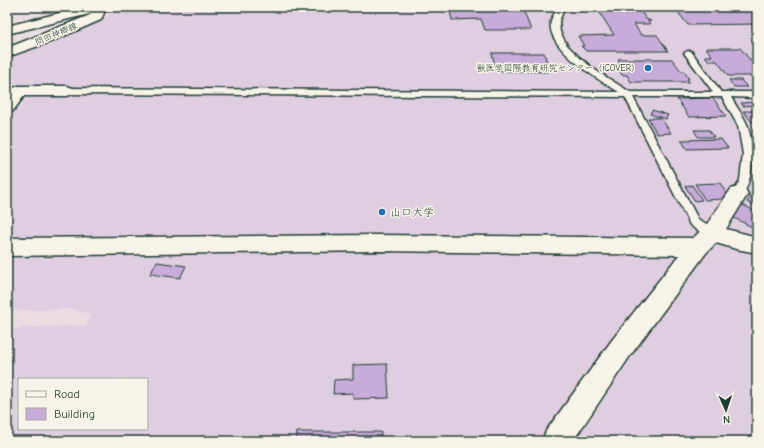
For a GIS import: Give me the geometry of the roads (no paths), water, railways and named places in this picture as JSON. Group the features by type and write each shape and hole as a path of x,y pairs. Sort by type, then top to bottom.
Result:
{"street":[{"path":"7,30 100,7"},
{"name":"問田神郷線","path":"7,53 45,39 96,17 100,7"},
{"path":"7,107 13,92 67,91"},
{"path":"556,441 621,348 705,240 738,194"},
{"path":"7,246 705,240 736,241 757,245"}],"lane":[{"path":"562,7 555,21 556,32 564,46 576,59 592,72 627,93 694,222 702,228 705,240"},
{"path":"688,53 722,95 743,126 748,154 745,180 738,194"},
{"path":"67,91 627,93 757,95"}],"place":[{"name":"獣医学国際教育研究センター（iCOVER）","path":"648,68"},
{"name":"山口大学","path":"382,212"}]}
